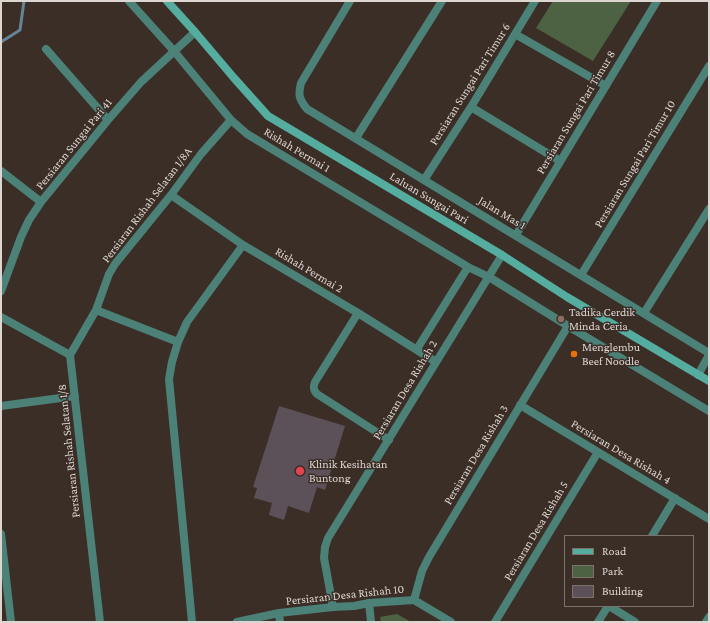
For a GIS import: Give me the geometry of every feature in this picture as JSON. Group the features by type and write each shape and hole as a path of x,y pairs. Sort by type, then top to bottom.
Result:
{"main road":[{"name":"Laluan Sungai Pari","path":"167,1 268,116 502,255 567,297 709,381"}],"street":[{"name":"Rishah Permai 1","path":"128,1 174,51 231,120 247,134 468,267 489,277 709,411"},
{"name":"Jalan Mas 1","path":"350,1 300,83 299,93 301,102 307,109 709,354"},
{"path":"356,138 442,1"},
{"name":"Persiaran Sungai Pari Timur 6","path":"424,180 471,107 535,1"},
{"name":"Persiaran Sungai Pari Timur 8","path":"516,235 657,1"},
{"name":"Persiaran Sungai Pari 41","path":"1,291 21,237 29,220 41,202 141,82 195,32"},
{"path":"516,34 606,86"},
{"path":"46,49 108,120"},
{"name":"Persiaran Sungai Pari Timur 10","path":"581,275 709,66"},
{"path":"471,107 560,161"},
{"name":"Persiaran Rishah Selatan 1/8A","path":"70,355 96,310 115,264 171,195 201,154 231,120"},
{"path":"1,171 41,202"},
{"name":"Rishah Permai 2","path":"171,195 243,246 358,313 436,362"},
{"path":"644,313 709,209"},
{"path":"192,622 169,379 178,342 187,322 243,246"},
{"name":"Persiaran Desa Rishah 2","path":"333,607 324,558 328,538 502,255"},
{"path":"417,349 468,267"},
{"path":"96,310 178,342"},
{"path":"358,313 313,387 317,394 389,440"},
{"path":"1,317 70,355"},
{"name":"Persiaran Desa Rishah 3","path":"414,600 422,572 429,558 568,326"},
{"path":"698,374 709,354"},
{"name":"Persiaran Rishah Selatan 1/8","path":"70,355 100,622"},
{"path":"1,406 75,396"},
{"name":"Persiaran Desa Rishah 4","path":"520,405 709,519"},
{"name":"Persiaran Desa Rishah 5","path":"495,622 598,452"},
{"path":"653,535 675,498"},
{"path":"1,534 11,622"},
{"name":"Persiaran Desa Rishah 10","path":"237,622 280,618 333,607 414,600 451,622"},
{"path":"369,603 371,622"},
{"path":"598,622 607,607"},
{"path":"610,607 635,622"},
{"path":"706,622 709,617"}],"green space":[{"path":"553,1 631,1 593,61 536,28"},
{"path":"397,614 411,622 381,622 380,617"}],"building":[{"path":"279,406 345,426 325,490 317,487 309,513 288,506 284,520 269,515 272,503 254,498 257,488 253,487"}],"waterway":[{"path":"1,42 20,30 24,1"}],"place":[{"name":"Tadika Cerdik Minda Ceria","path":"561,319"},
{"name":"Menglembu Beef Noodle","path":"574,354"},
{"name":"Klinik Kesihatan Buntong","path":"300,471"}]}
